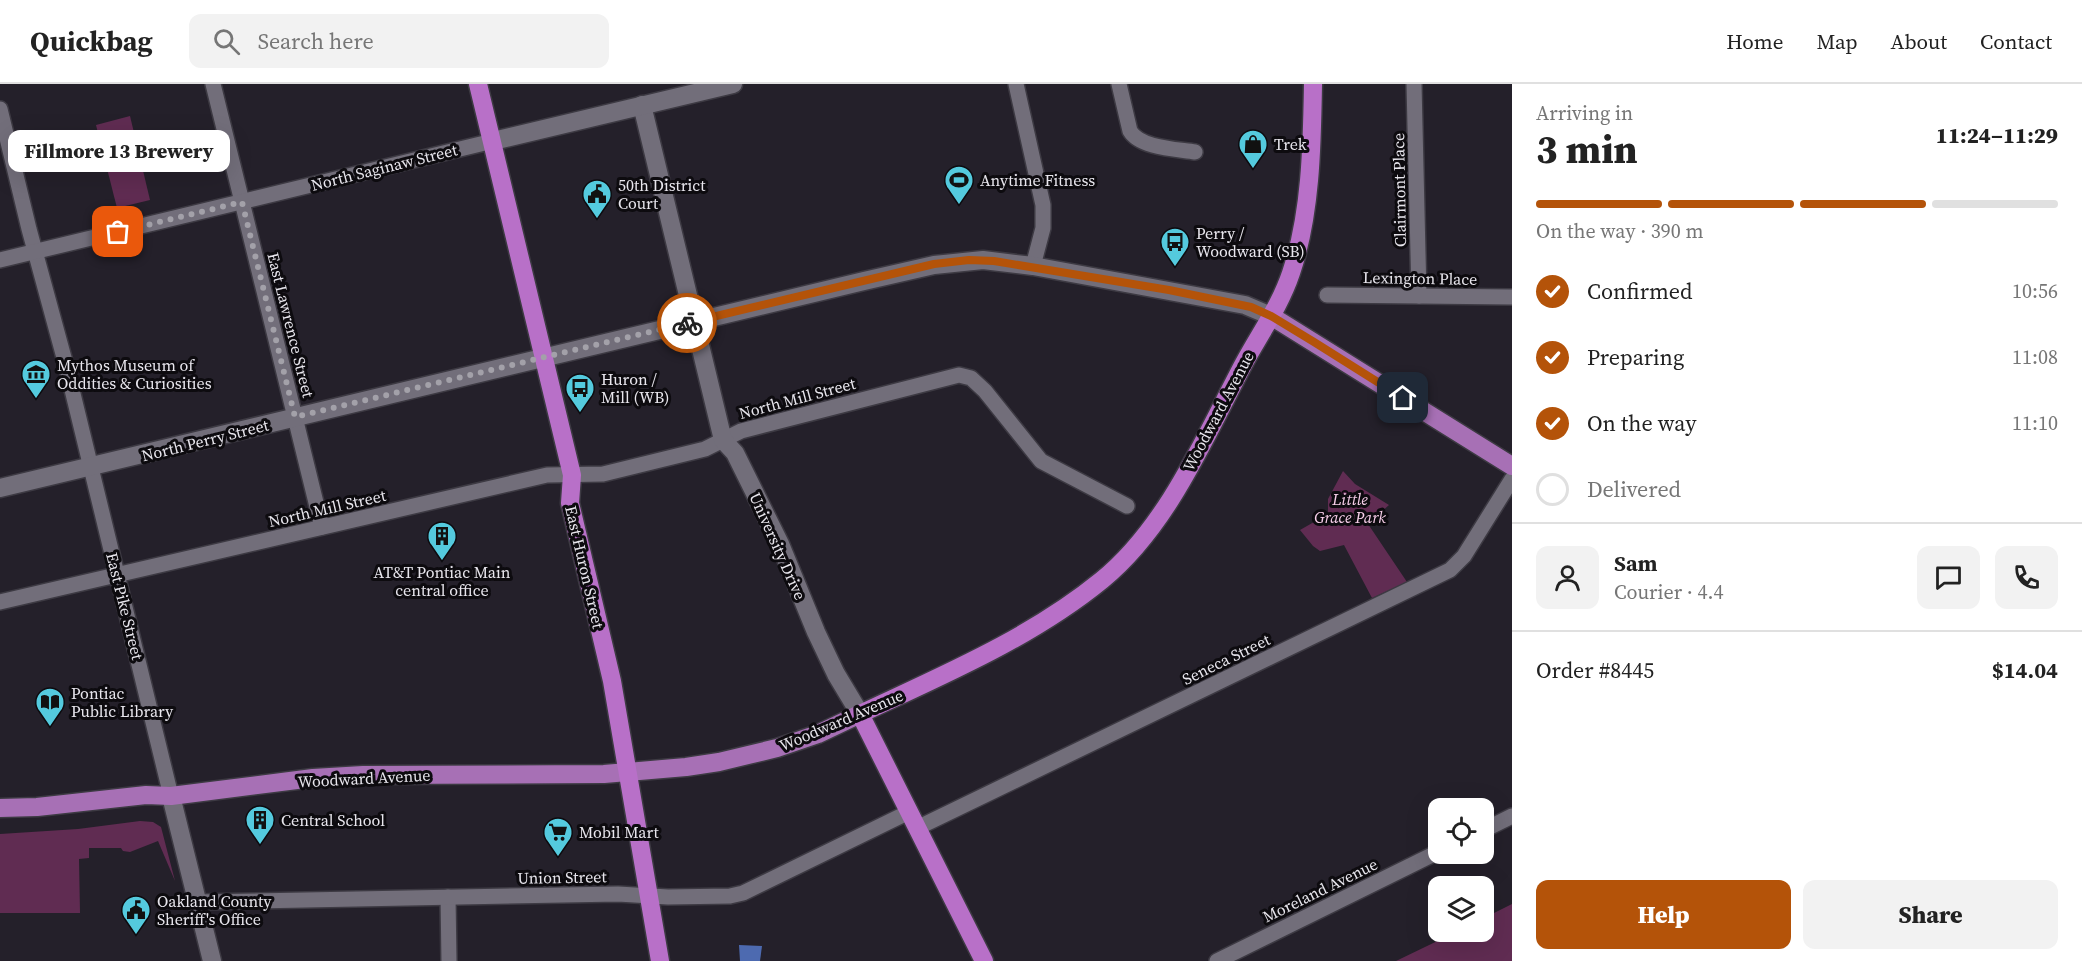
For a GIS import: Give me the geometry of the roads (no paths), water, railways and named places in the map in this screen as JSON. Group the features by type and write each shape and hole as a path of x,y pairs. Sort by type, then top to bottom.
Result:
{"highway":[{"name":"East Huron Street","path":"478,84 572,475 570,503 612,681 660,961"},
{"name":"Woodward Avenue","path":"860,714 1023,635 1053,617 1104,579 1147,535 1190,465 1271,316 1291,273 1303,220 1310,173 1313,84"},
{"name":"University Drive","path":"860,714 984,961"}],"main road":[{"name":"North Perry Street","path":"1271,316 1512,466"},
{"name":"Woodward Avenue","path":"0,808 37,807 146,795 171,796 314,778 444,774 511,776 628,772 697,765 753,755 810,737 860,714"}],"street":[{"name":"East Lawrence Street","path":"213,84 322,527"},
{"name":"North Saginaw Street","path":"0,260 733,84"},
{"path":"1016,84 1043,205 1043,228 1033,266"},
{"path":"1119,84 1130,132 1134,137 1144,143 1195,152"},
{"name":"Clairmont Place","path":"1414,84 1419,296"},
{"name":"University Drive","path":"642,105 723,440 735,453 780,544 836,674 860,714"},
{"name":"East Pike Street","path":"0,109 91,466 212,961"},
{"name":"North Perry Street","path":"0,488 934,264 983,260 1033,266 1245,305 1271,316"},
{"name":"Lexington Place","path":"1327,296 1512,297"},
{"name":"North Mill Street","path":"0,602 547,475 603,474 705,449 741,431 951,376 971,378 985,391 1041,461 1127,506"},
{"name":"Seneca Street","path":"913,820 1450,570 1464,556 1512,479"},
{"path":"1494,825 1512,816"},
{"name":"Union Street","path":"197,902 618,894 739,895 913,820"},
{"name":"Moreland Avenue","path":"1217,961 1428,857"},
{"path":"448,897 449,961"}],"water":[{"path":"739,945 762,946 760,961 740,961"}],"place":[{"name":"Trek","path":"1253,170"},
{"name":"Anytime Fitness","path":"959,206"},
{"name":"50th District Court","path":"597,220"},
{"name":"Fillmore 13 Brewery","path":"118,232"},
{"name":"Perry / Woodward (SB)","path":"1175,268"},
{"name":"Mythos Museum of Oddities & Curiosities","path":"36,400"},
{"name":"Huron / Mill (WB)","path":"580,414"},
{"name":"AT&T Pontiac Main central office","path":"442,562"},
{"name":"Pontiac Public Library","path":"50,728"},
{"name":"Central School","path":"260,846"},
{"name":"Mobil Mart","path":"558,858"},
{"name":"Oakland County Sheriff's Office","path":"136,936"}],"park label":[{"name":"Little Grace Park","path":"1350,508"}]}
